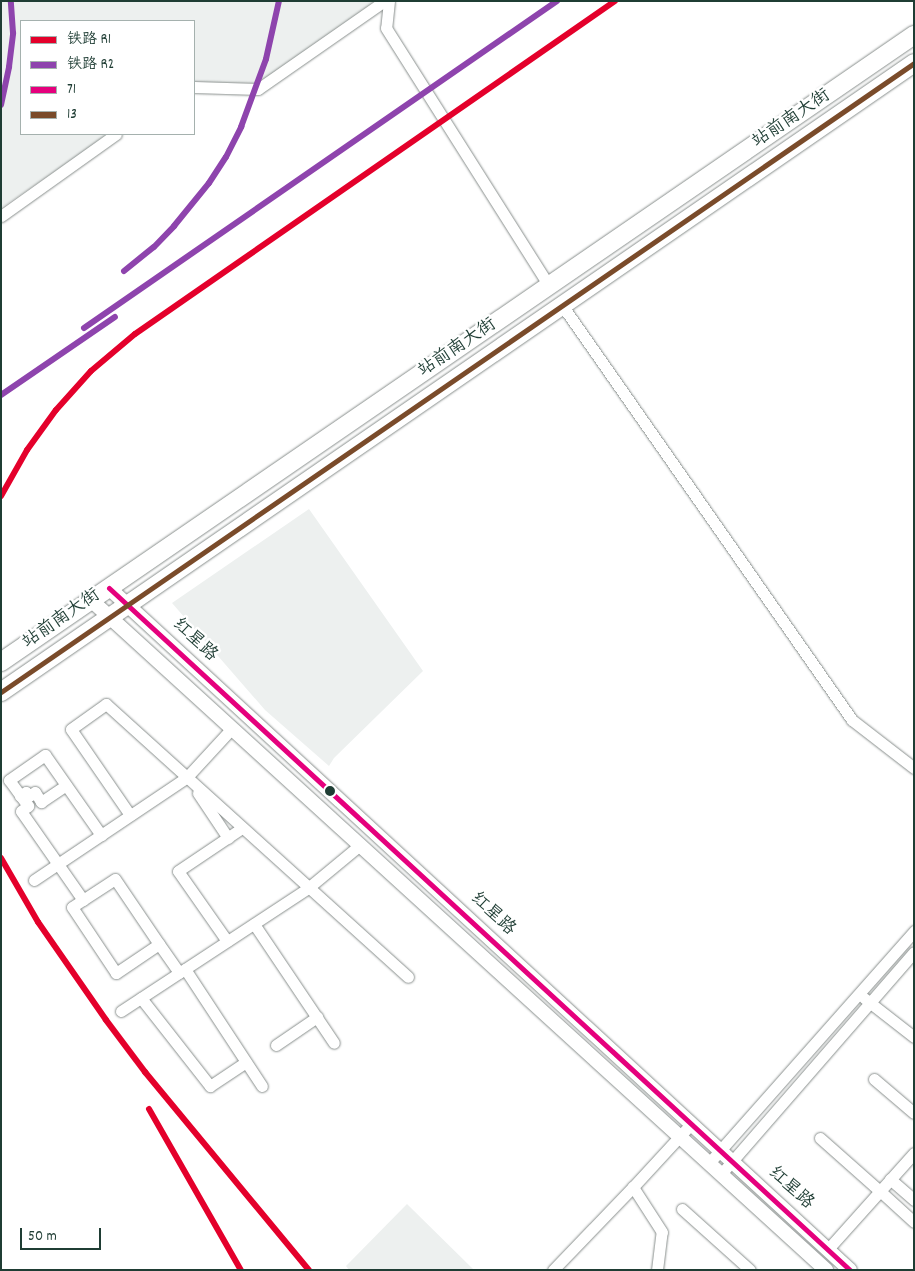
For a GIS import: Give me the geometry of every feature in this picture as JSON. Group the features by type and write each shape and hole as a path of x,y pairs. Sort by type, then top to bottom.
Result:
{"highway":[{"name":"站前南大街","path":"1,662 914,35"},
{"name":"站前南大街","path":"1,692 914,63"}],"street":[{"path":"195,87 258,89 384,1"},
{"path":"389,1 386,28 549,286"},
{"path":"1,216 115,135"},
{"path":"562,305 852,720 914,768"},
{"name":"红星路","path":"109,588 850,1270"},
{"name":"红星路","path":"91,600 826,1270"},
{"path":"130,816 72,729 106,704 408,977"},
{"path":"34,880 187,777 232,728"},
{"path":"83,900 21,811 28,806 9,780 45,755 101,835"},
{"path":"187,777 228,838"},
{"path":"20,796 26,792 29,796 34,792 41,802 66,785"},
{"path":"227,942 178,871 242,828"},
{"path":"121,1011 308,888 360,845"},
{"path":"159,944 116,973 72,907 116,879 159,944 182,971 262,1086"},
{"path":"254,924 334,1043"},
{"path":"709,1163 914,931"},
{"path":"721,1174 914,952"},
{"path":"859,993 914,1037"},
{"path":"141,998 210,1086 246,1062"},
{"path":"276,1045 317,1017"},
{"path":"874,1079 914,1113"},
{"path":"553,1270 691,1124"},
{"path":"820,1138 914,1222"},
{"path":"828,1249 914,1153"},
{"path":"890,1180 914,1200"},
{"path":"633,1187 662,1232 656,1270"},
{"path":"682,1209 750,1270"}],"shaded area":[{"path":"1,1 375,1 261,83 195,84 195,20 20,20 20,135 109,135 1,208"},
{"path":"309,509 423,671 334,758 329,766 265,710 172,603"},
{"path":"407,1204 474,1270 349,1270 346,1266"}],"rail line":[{"name":"R2","path":"1,105 9,67 13,33 11,1"},
{"name":"R2","path":"124,271 154,247 174,226 209,183 226,157 241,127 266,59 279,1"},
{"name":"R2","path":"84,328 557,1"},
{"name":"R1","path":"1,496 27,450 56,410 91,371 135,334 615,1"},
{"name":"R2","path":"1,395 115,317"},
{"name":"R1","path":"1,858 38,922 106,1020 145,1072 309,1270"},
{"name":"R1","path":"149,1109 241,1270"}],"transit line":[{"name":"13","path":"1,692 914,63"},
{"name":"71","path":"109,588 850,1270"}]}
